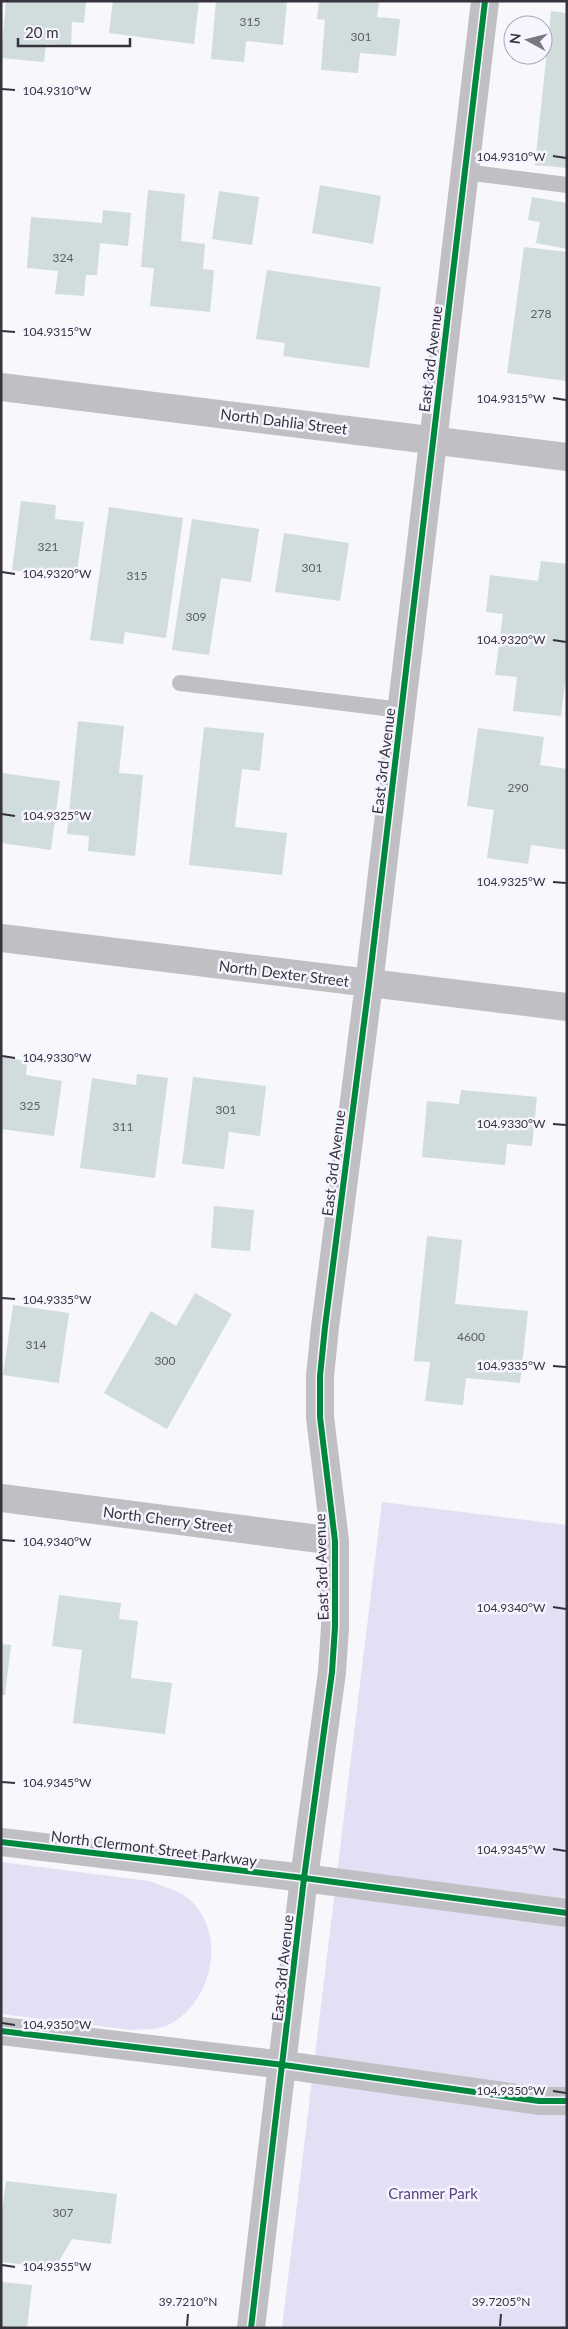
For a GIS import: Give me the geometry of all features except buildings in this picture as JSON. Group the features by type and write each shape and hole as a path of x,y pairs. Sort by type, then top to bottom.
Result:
{"street":[{"name":"East 3rd Avenue","path":"251,2328 284,2065 304,1878 332,1672 335,1628 335,1541 323,1452 320,1376 369,984 485,1"},
{"name":"North Dahlia Street","path":"1,387 567,457"},
{"name":"North Dexter Street","path":"1,938 567,1007"},
{"name":"North Cherry Street","path":"1,1498 335,1541"},
{"name":"North Clermont Street Parkway","path":"1,1842 304,1878 567,1913"},
{"path":"1,2031 284,2065 539,2101 567,2102"}],"lane":[{"path":"465,172 567,185"},
{"path":"180,683 401,710"}],"green space":[{"name":"Cranmer Park","path":"382,1502 567,1525 567,2328 282,2328"},
{"path":"1,1862 149,1881 184,1895 200,1912 208,1929 211,1947 210,1965 205,1983 197,1999 185,2013 170,2024 151,2029 132,2030 1,2014"}],"cycle path":[{"path":"251,2328 304,1878 332,1672 335,1627 335,1541 320,1417 320,1376 369,984 485,1"},
{"path":"1,1842 304,1878 567,1913"},
{"path":"1,2031 284,2065 539,2101 567,2101"}]}
